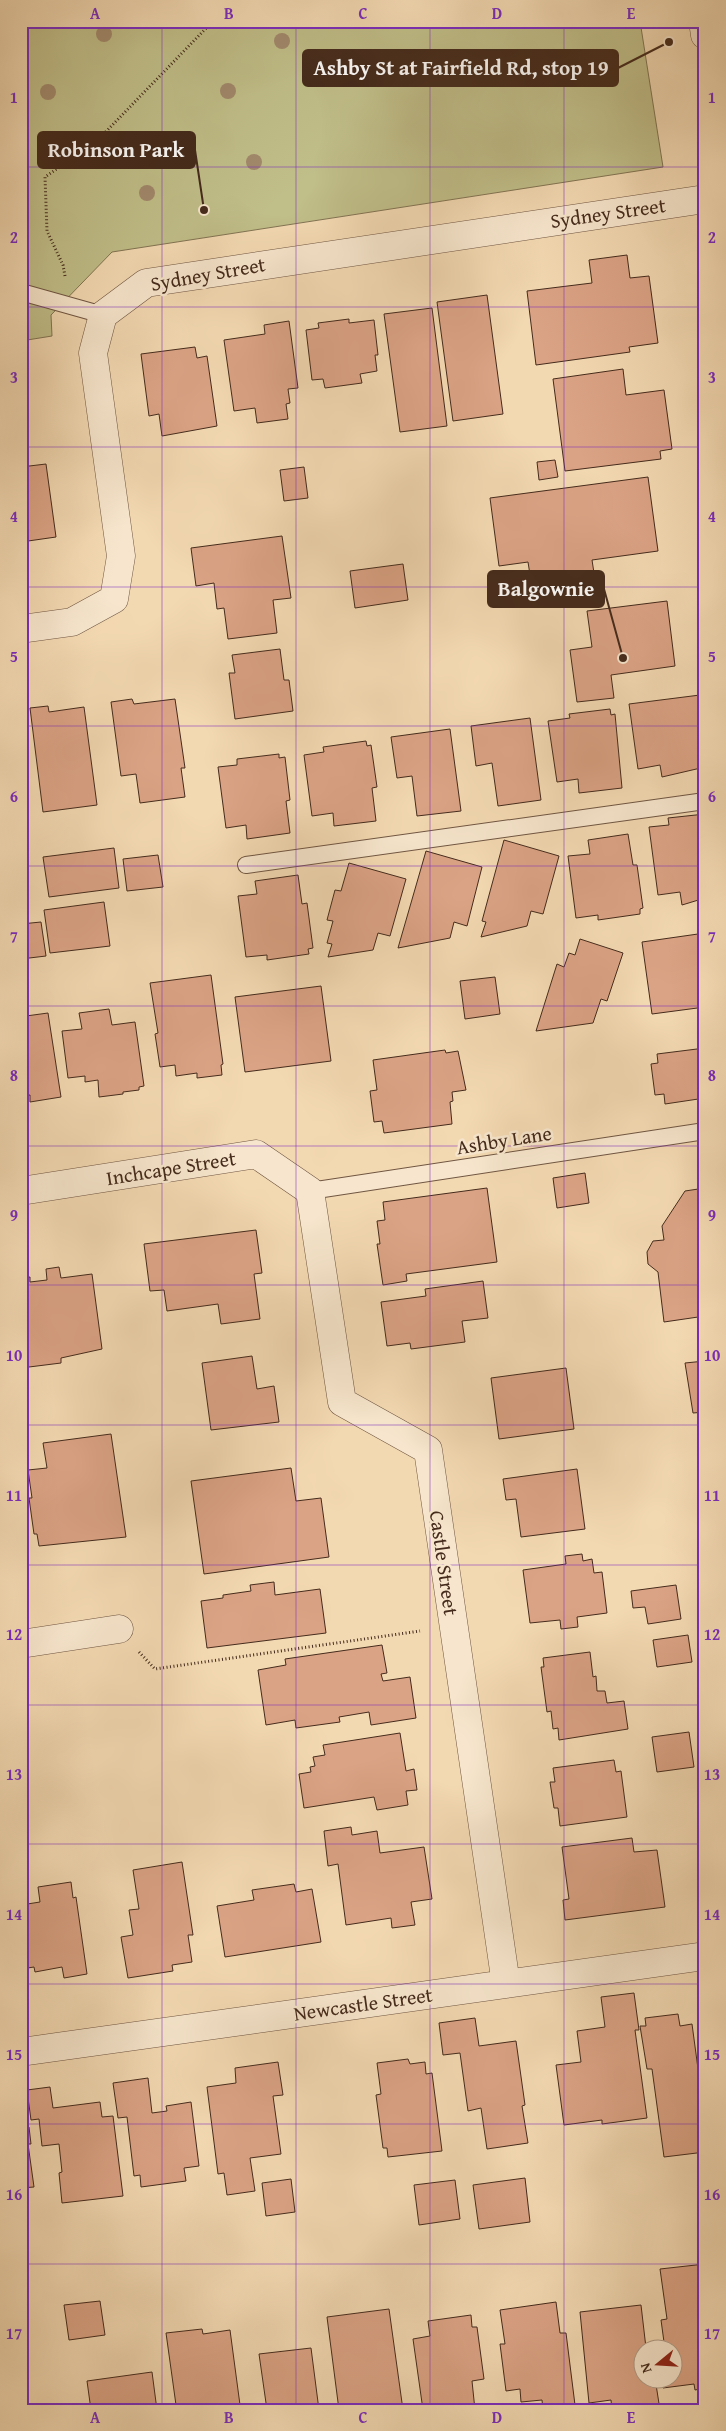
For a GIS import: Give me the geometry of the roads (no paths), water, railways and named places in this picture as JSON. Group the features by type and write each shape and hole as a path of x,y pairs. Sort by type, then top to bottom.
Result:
{"street":[{"path":"703,21 705,35"},
{"name":"Sydney Street","path":"103,315 146,283 705,199"},
{"path":"21,629 72,622 114,599 121,556 93,353 103,315"},
{"name":"Inchcape Street","path":"21,1191 256,1154 310,1191"},
{"name":"Castle Street","path":"310,1191 342,1402 428,1450 506,1984"},
{"path":"21,1644 119,1629"},
{"name":"Newcastle Street","path":"21,2052 705,1956"}],"lane":[{"path":"21,292 103,315"},
{"path":"246,864 705,801"},
{"name":"Ashby Lane","path":"310,1191 705,1131"}],"place":[{"name":"Ashby St at Fairfield Rd, stop 19","path":"669,42"},
{"name":"Robinson Park","path":"204,210"},
{"name":"Balgownie","path":"623,658"}]}
